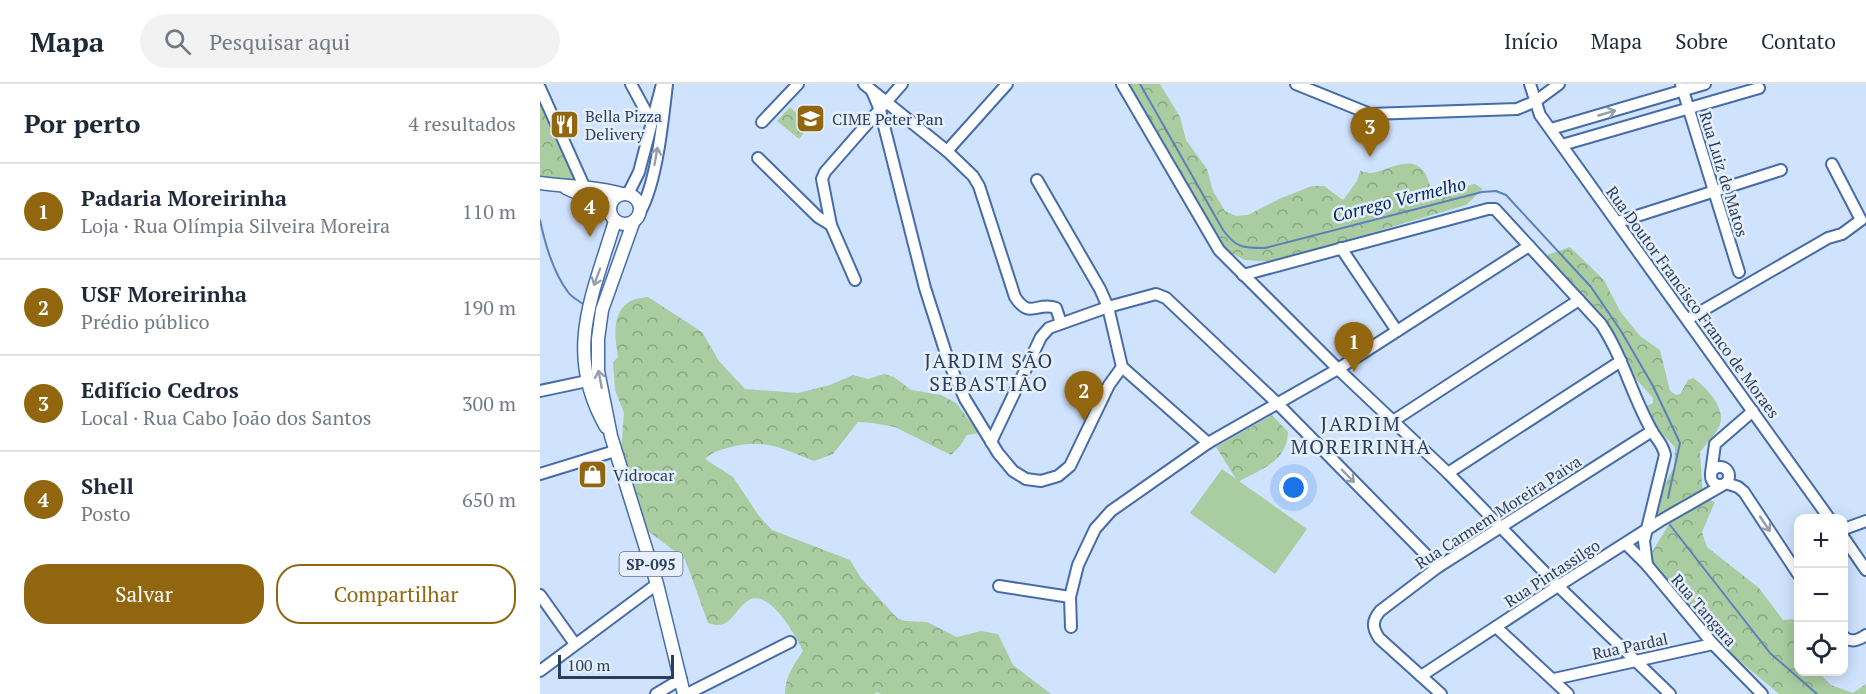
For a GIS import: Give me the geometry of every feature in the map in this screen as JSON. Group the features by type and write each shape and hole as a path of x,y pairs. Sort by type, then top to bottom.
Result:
{"main road":[{"path":"540,183 584,186 625,194 635,197 640,204 640,212"},
{"path":"562,186 610,208"},
{"path":"625,194 614,199 610,208 611,215 615,221 627,225 633,223"},
{"name":"SP-095","path":"640,212 633,223 602,310 598,339 598,370 615,451 657,584 686,694"},
{"name":"SP-095","path":"611,436 593,405 584,355 588,307 611,240 615,221"}],"street":[{"path":"631,84 651,121"},
{"path":"651,84 664,111"},
{"path":"625,194 639,172 662,84"},
{"path":"640,212 650,191 667,84"},
{"path":"762,122 798,84"},
{"path":"855,280 831,225 822,180 825,172 902,84"},
{"path":"947,151 1007,84"},
{"path":"1122,84 1219,250 1670,694"},
{"path":"1296,84 1370,114 1517,109 1536,101 1559,84"},
{"name":"Rua Doutor Francisco Franco de Moraes","path":"1530,84 1540,115 1825,514"},
{"path":"1551,129 1682,87 1705,84"},
{"name":"Rua Luiz de Matos","path":"1682,87 1739,272"},
{"path":"540,88 584,186"},
{"path":"868,88 883,106 947,151 974,176 1015,297 1021,307 1028,310 1050,306 1056,308 1061,323"},
{"path":"1562,145 1759,88"},
{"path":"883,106 925,288 949,363 965,399 991,442 1013,471 1026,479 1041,481 1058,476 1070,466 1109,385 1122,367"},
{"path":"758,158 831,225"},
{"path":"1688,319 1828,238 1842,234 1861,219 1832,164"},
{"path":"1618,222 1781,170"},
{"path":"1037,180 1100,289 1108,307 1122,367 1208,443"},
{"path":"808,206 820,202 826,195"},
{"path":"1243,274 1488,209 1495,209 1502,214 1601,324 1613,342 1652,430 1663,447 1665,455 1646,531 1644,549 1647,566"},
{"path":"1071,627 1070,597 1078,565 1095,529 1111,511 1208,443 1338,369 1529,246"},
{"path":"1341,248 1397,331"},
{"path":"991,442 1041,337 1049,328 1108,307 1156,294 1166,298 1278,404 1438,567"},
{"path":"1393,422 1580,300"},
{"path":"1448,473 1621,362"},
{"path":"540,391 587,381"},
{"path":"1753,411 1715,444 1711,476 1716,485 1725,484 1738,487 1743,492 1794,568"},
{"path":"979,422 985,425 999,424"},
{"name":"Rua Carmem Moreira Paiva","path":"1421,676 1379,638 1374,629 1373,620 1380,611 1438,567 1652,430"},
{"path":"1713,448 1729,477 1725,484"},
{"path":"540,474 615,451"},
{"path":"1700,499 1716,468 1724,468"},
{"name":"Rua Pintassilgo","path":"1421,676 1660,521 1725,484"},
{"path":"1651,508 1654,516 1660,521"},
{"path":"1848,528 1866,521"},
{"name":"Rua Tangara","path":"1626,544 1713,644 1762,694"},
{"path":"1848,544 1866,570"},
{"path":"540,671 657,584"},
{"path":"999,586 1070,597"},
{"path":"540,595 575,644"},
{"path":"1496,627 1568,694"},
{"path":"1848,640 1857,641 1866,635"},
{"path":"686,694 790,642"},
{"name":"Rua Pardal","path":"1554,679 1713,644"},
{"path":"1421,676 1441,694"},
{"path":"656,694 681,680"}],"green space":[{"path":"1120,84 1160,84 1180,117 1186,140 1207,169 1213,191 1225,211 1236,216 1248,215 1312,186 1324,186 1343,200 1357,181 1360,171 1377,172 1406,164 1413,164 1425,173 1434,195 1446,195 1455,188 1475,184 1483,189 1466,205 1273,262 1245,260 1217,246"},
{"path":"540,89 584,185 540,183"},
{"path":"790,107 810,126 799,139 777,121"},
{"path":"1570,247 1604,280 1620,311 1640,336 1660,350 1670,391 1676,395 1680,394 1688,380 1693,378 1715,400 1721,415 1721,422 1700,452 1703,497 1715,502 1702,532 1707,547 1759,588 1783,620 1794,619 1794,676 1824,676 1831,685 1853,693 1866,684 1866,694 1779,694 1730,653 1655,571 1649,557 1669,524 1658,513 1655,502 1674,467 1675,447 1643,415 1642,408 1653,403 1653,398 1633,376 1604,325 1565,287 1547,255"},
{"path":"648,297 702,332 719,361 745,389 798,393 830,385 853,375 868,379 884,374 894,377 911,390 941,395 956,403 979,433 967,435 951,455 895,427 858,422 833,454 814,461 764,444 731,447 711,454 705,459 733,477 759,516 772,530 850,560 861,578 897,618 905,621 927,622 957,637 981,631 998,634 1013,665 1051,694 881,694 877,692 874,694 785,694 788,676 803,651 789,626 773,607 757,598 744,604 727,622 716,625 708,623 685,559 635,521 623,501 617,478 624,413 615,390 613,362 618,357 615,335 617,320 623,307 629,302"},
{"path":"1272,415 1288,432 1283,451 1278,458 1264,468 1238,482 1216,447"},
{"path":"1222,469 1307,529 1275,574 1190,513"}],"waterway":[{"name":"Corrego Vermelho","path":"1140,84 1223,230 1236,244 1241,246 1265,248 1482,192 1496,191 1506,195 1591,287 1621,331 1653,386 1680,443 1668,498"},
{"path":"540,220 547,248 558,276 569,294 583,304"},
{"name":"Corrego Vermelho","path":"1670,525 1770,653 1817,694"}],"place":[{"name":"CIME Peter Pan","path":"811,119"},
{"name":"Bella Pizza Delivery","path":"564,125"},
{"name":"Edifício Cedros","path":"1370,157"},
{"name":"Shell","path":"590,237"},
{"name":"Padaria Moreirinha","path":"1354,372"},
{"name":"USF Moreirinha","path":"1084,421"},
{"name":"Vidrocar","path":"592,475"}],"district":[{"name":"JARDIM SÃO SEBASTIÃO","path":"989,372"},
{"name":"JARDIM MOREIRINHA","path":"1361,434"}]}
